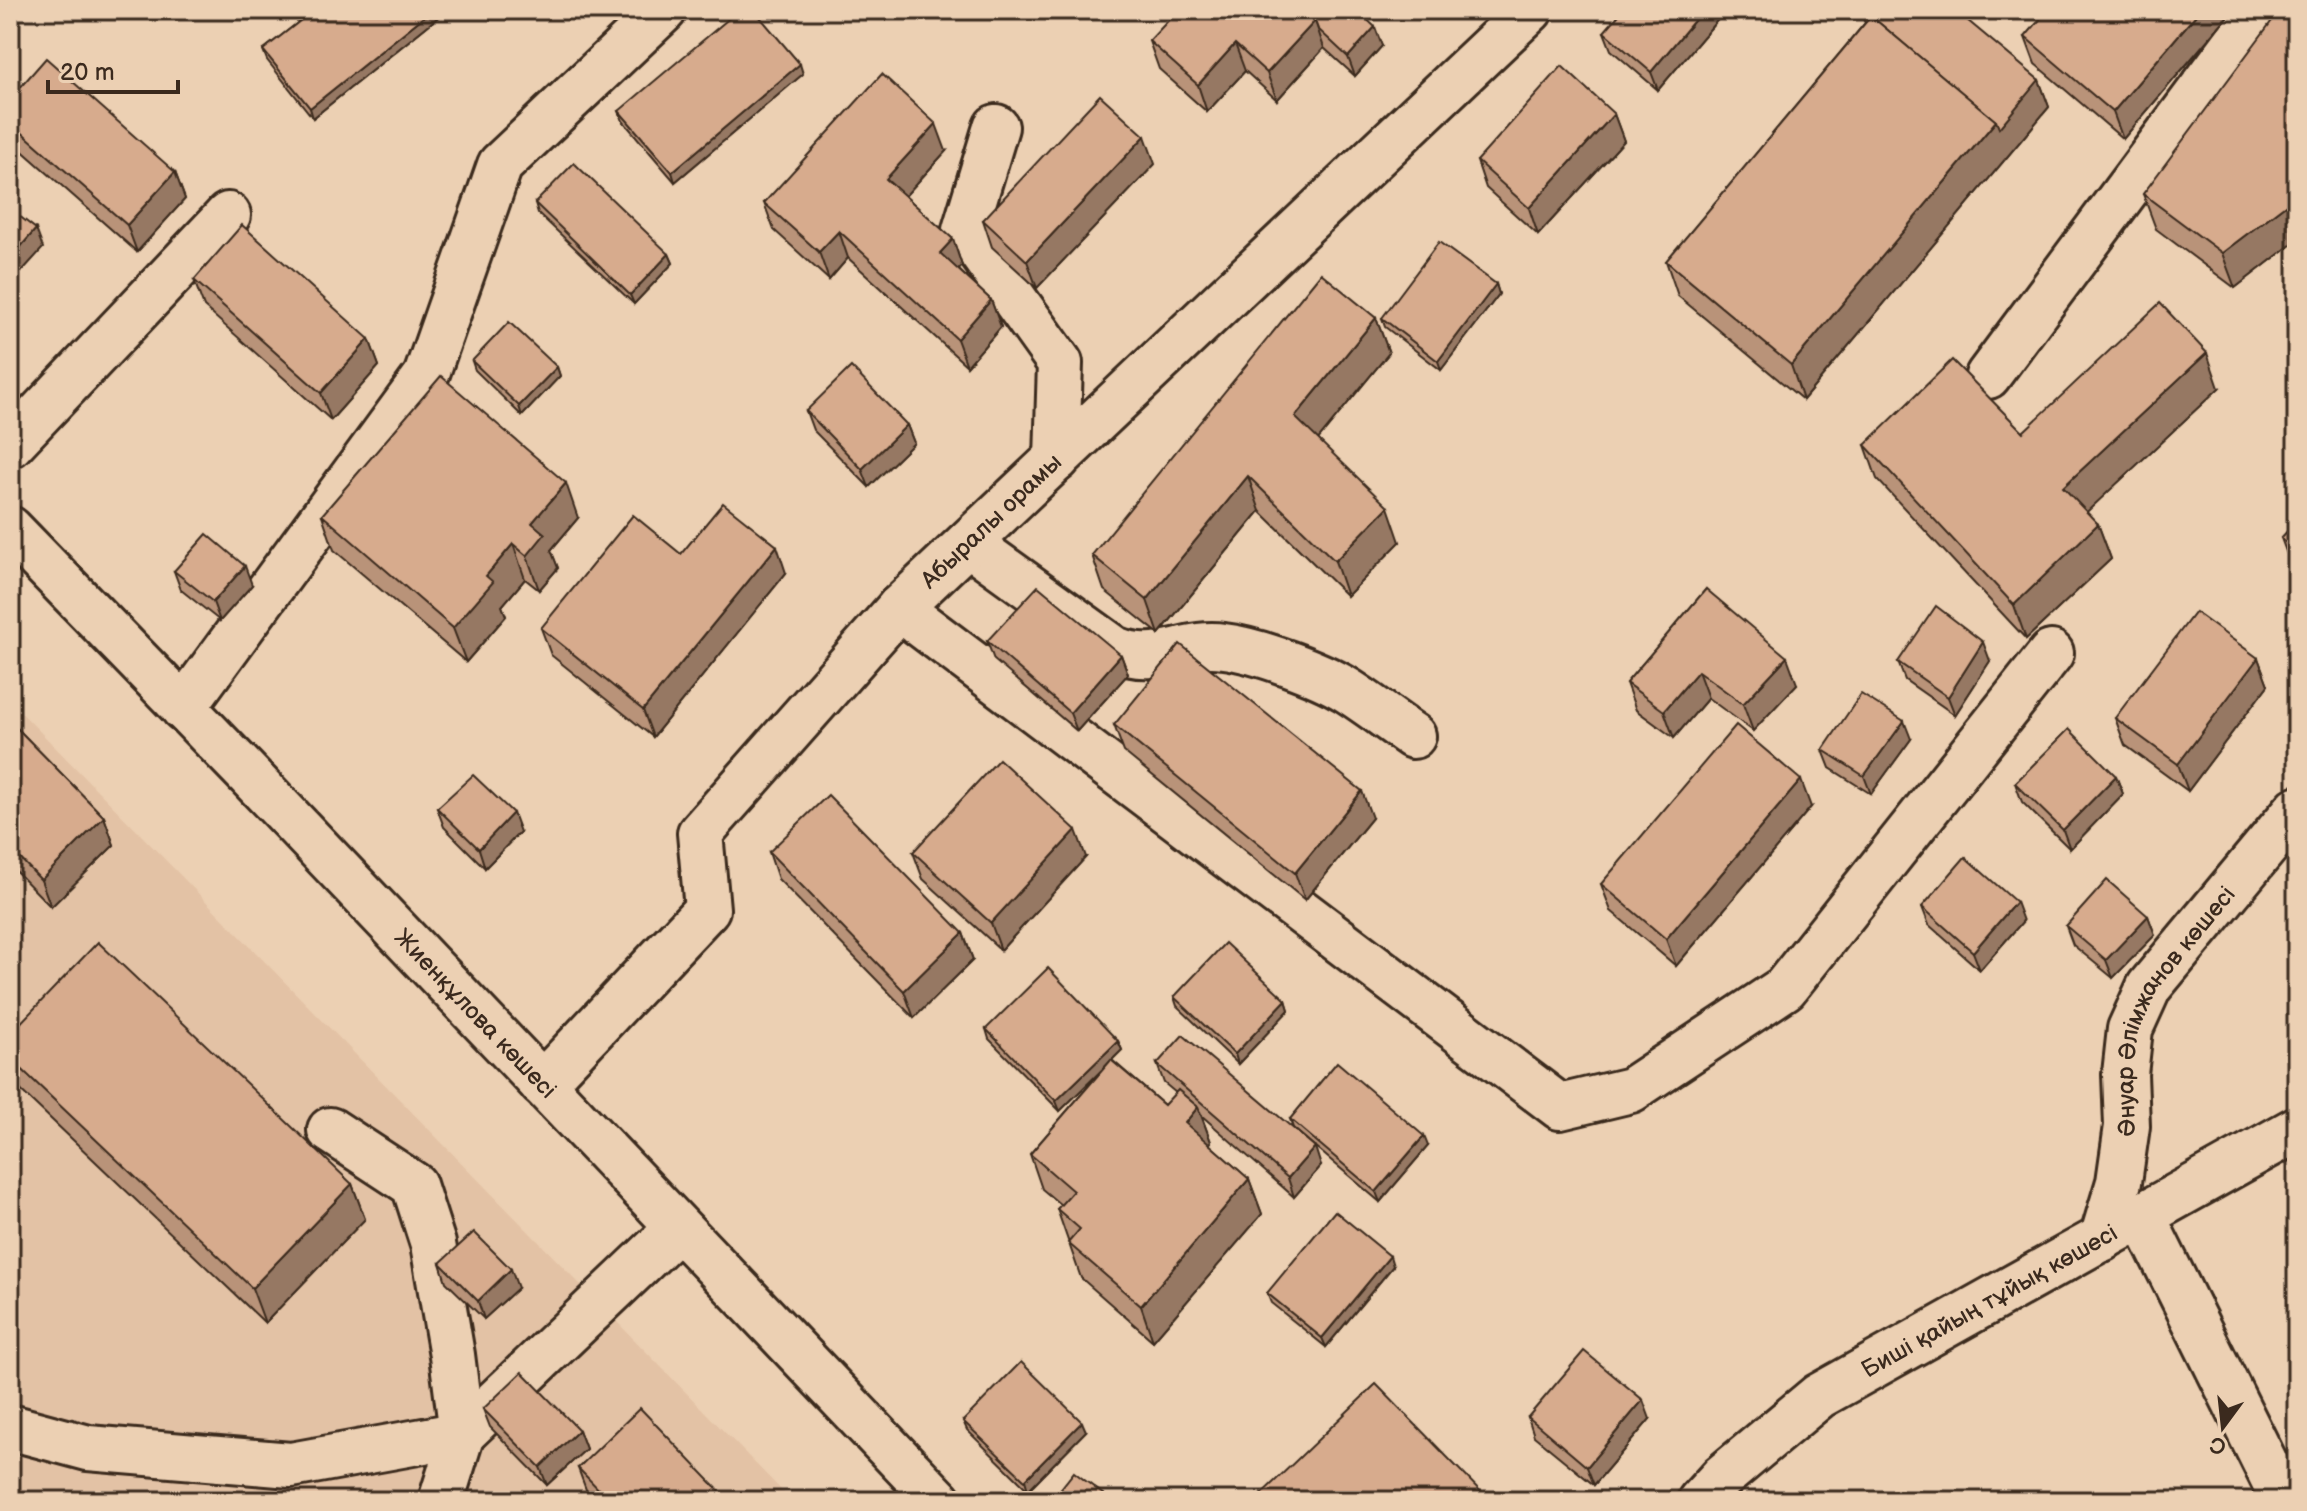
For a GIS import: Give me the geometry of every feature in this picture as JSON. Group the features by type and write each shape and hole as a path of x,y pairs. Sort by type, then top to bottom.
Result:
{"street":[{"path":"183,708 426,376 500,165 664,10"},
{"name":"Абыралы орамы","path":"542,1084 707,909 700,833 899,608 1530,10"},
{"path":"1988,376 2260,10"},
{"path":"996,127 965,230 1060,363 1057,459"},
{"path":"10,445 228,215"},
{"name":"Жиенқұлова көшесі","path":"10,529 939,1501"},
{"path":"968,543 1115,649 1131,656 1153,657 1182,649 1222,645 1269,656 1345,688 1413,736"},
{"path":"899,608 1560,1107 1631,1090 1785,988 2051,653"},
{"name":"Әнуар Әлімжанов көшесі","path":"2102,1239 2119,1182 2127,1126 2125,1074 2130,1029 2149,987 2297,809"},
{"name":"Биші қайың тұйық көшесі","path":"1700,1501 1722,1477 1819,1396 2297,1129"},
{"path":"330,1130 414,1185 433,1244 462,1434 441,1501"},
{"path":"2143,1217 2284,1501"},
{"path":"10,1427 88,1448 291,1465 462,1434 678,1228"}],"shaded area":[{"path":"10,701 792,1501 10,1501"}],"building":[{"path":"314,10 432,10 310,108 263,50"},
{"path":"739,10 754,10 800,64 672,172 619,111"},
{"path":"1178,10 1303,10 1315,21 1267,73 1235,44 1198,85 1149,41"},
{"path":"1303,10 1357,10 1375,27 1348,57"},
{"path":"1623,10 1703,10 1651,72 1604,32"},
{"path":"1864,10 1955,10 2039,80 1999,128 1996,121 1871,16 1868,20 1861,14"},
{"path":"2048,10 2200,10 2113,112 2025,37"},
{"path":"2280,10 2297,10 2297,196 2222,253 2143,194"},
{"path":"1871,16 1996,121 1791,365 1666,261"},
{"path":"46,58 175,172 127,225 10,122 10,99"},
{"path":"1562,66 1614,114 1529,208 1477,161"},
{"path":"882,74 936,124 886,179 953,239 940,253 991,300 957,339 839,231 819,252 764,203"},
{"path":"1100,95 1145,136 1027,261 983,220"},
{"path":"574,163 669,254 630,295 535,203"},
{"path":"10,209 36,229 10,259"},
{"path":"242,225 369,339 321,393 194,280"},
{"path":"1439,242 1496,284 1438,361 1382,318"},
{"path":"1321,273 1376,318 1295,417 1388,507 1335,561 1248,476 1147,600 1092,555"},
{"path":"2160,303 2207,353 2063,487 2098,524 2014,605 1865,445 1952,360 2023,432"},
{"path":"509,322 557,367 519,406 472,361"},
{"path":"851,367 907,425 862,469 806,411"},
{"path":"441,376 566,483 532,523 545,534 527,556 513,544 486,576 493,582 453,628 322,515"},
{"path":"723,503 777,546 643,710 541,628 633,515 681,554"},
{"path":"2297,521 2297,553 2281,538"},
{"path":"207,534 245,566 213,602 174,571"},
{"path":"1038,586 1121,655 1070,713 987,641"},
{"path":"1706,589 1787,657 1743,704 1698,671 1664,711 1626,683"},
{"path":"1936,606 1983,642 1948,697 1898,662"},
{"path":"2195,612 2258,658 2178,764 2115,718"},
{"path":"1180,644 1362,791 1295,873 1114,725"},
{"path":"1861,694 1904,721 1864,776 1823,750"},
{"path":"10,721 104,817 41,880 10,848"},
{"path":"1736,725 1801,780 1666,939 1601,884"},
{"path":"2069,729 2116,776 2063,830 2015,783"},
{"path":"999,759 1076,830 991,923 913,852"},
{"path":"473,775 513,813 479,849 437,808"},
{"path":"828,795 963,933 904,991 769,852"},
{"path":"1965,857 2016,902 1973,952 1922,907"},
{"path":"2107,880 2148,916 2106,960 2066,926"},
{"path":"98,942 352,1184 252,1288 10,1058 10,1034"},
{"path":"1225,943 1286,1000 1235,1054 1174,997"},
{"path":"1048,968 1118,1041 1056,1101 986,1029"},
{"path":"1183,1035 1315,1147 1288,1178 1157,1064"},
{"path":"1111,1060 1164,1105 1178,1090 1198,1107 1185,1123 1249,1179 1141,1306 1068,1243 1080,1229 1057,1209 1073,1191 1030,1154"},
{"path":"1337,1062 1424,1136 1376,1192 1290,1119"},
{"path":"1335,1211 1390,1256 1322,1338 1267,1293"},
{"path":"474,1232 511,1269 478,1301 440,1263"},
{"path":"1584,1351 1643,1400 1587,1467 1528,1417"},
{"path":"1021,1362 1082,1422 1025,1480 963,1421"},
{"path":"522,1372 579,1430 540,1467 483,1409"},
{"path":"1376,1384 1490,1501 1254,1501"},
{"path":"640,1408 729,1501 610,1501 578,1468"},
{"path":"1074,1472 1112,1501 1051,1501"},
{"path":"1892,1493 1897,1501 1880,1501"}]}
